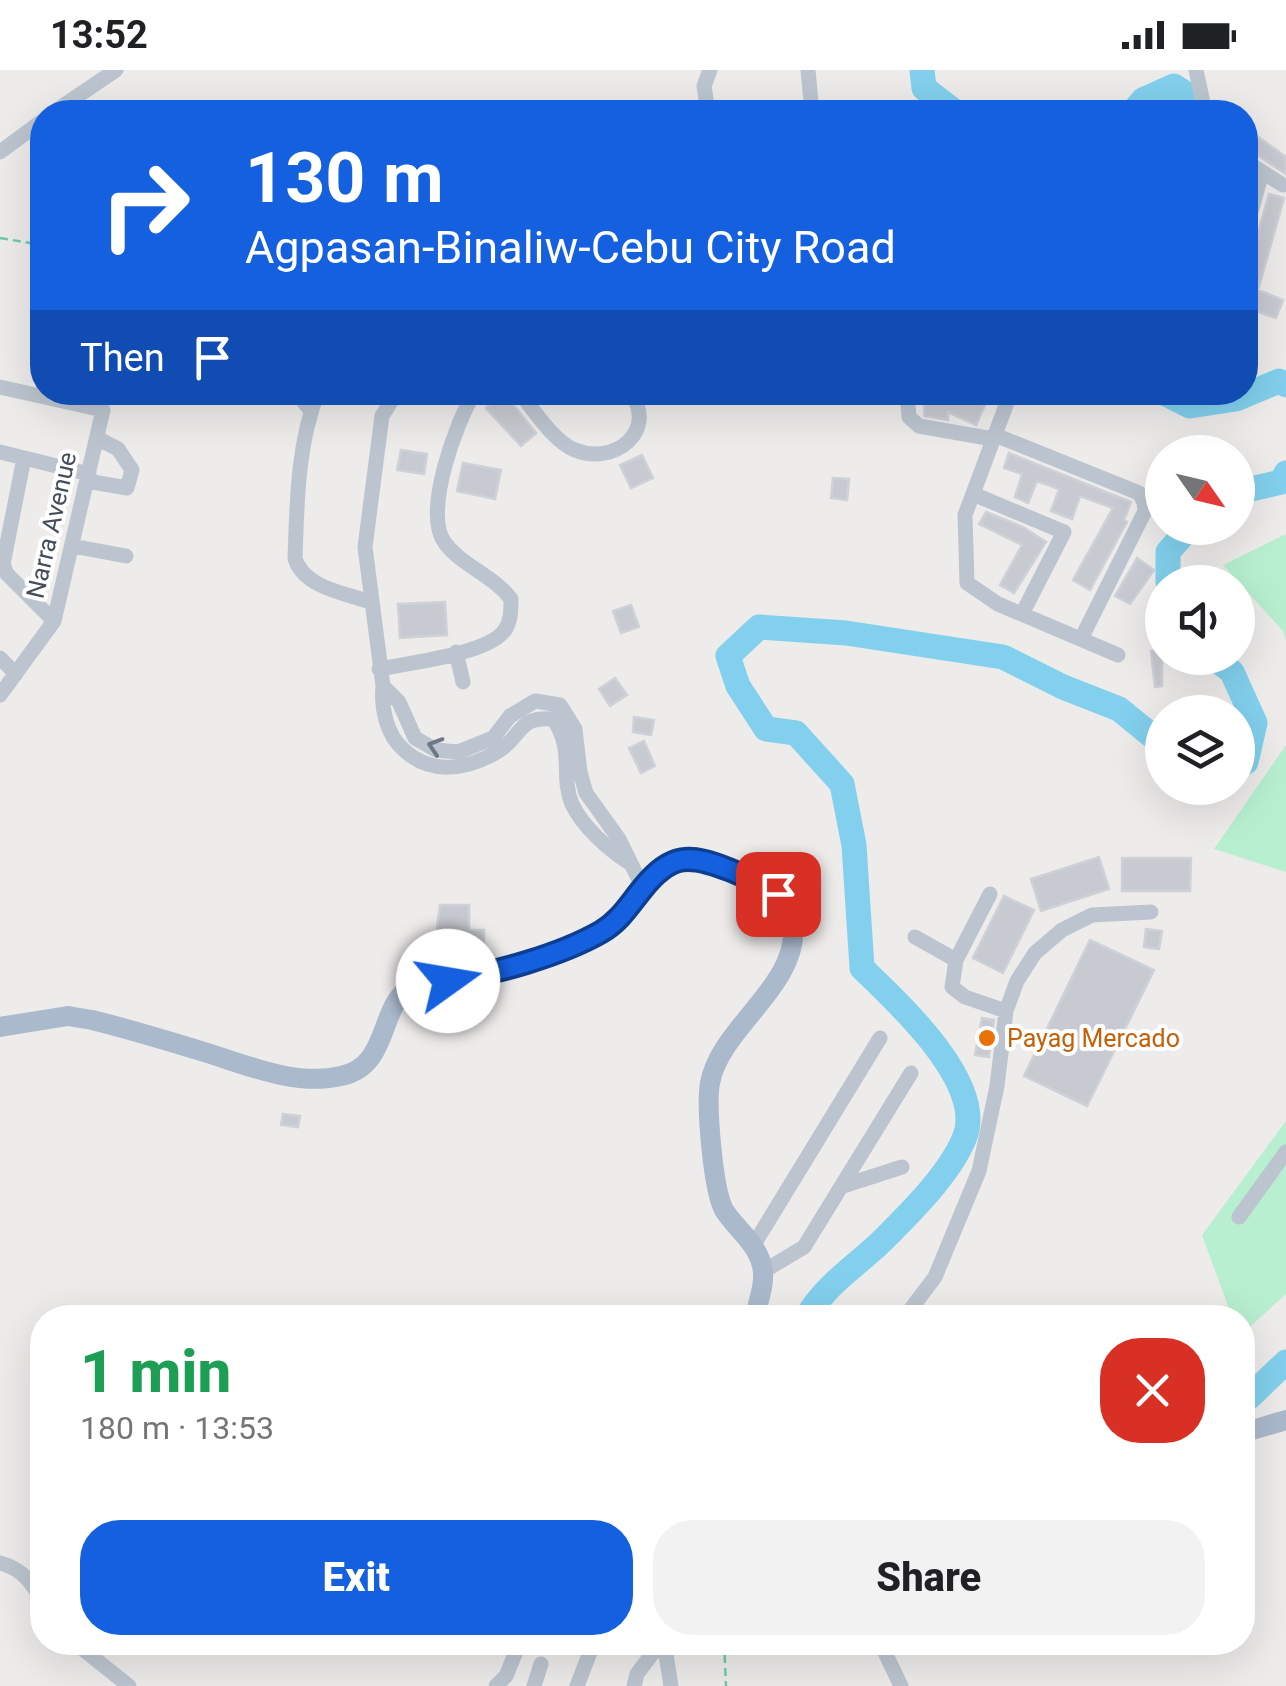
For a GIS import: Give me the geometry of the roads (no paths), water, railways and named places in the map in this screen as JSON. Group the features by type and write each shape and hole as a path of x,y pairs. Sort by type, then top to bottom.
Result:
{"main road":[{"path":"0,1026 68,1016 265,1071 316,1079 348,1075 370,1057 399,997 410,988 424,982 473,977 587,939 615,923 670,862 700,859 778,894 792,919 791,947 780,975 721,1056 710,1085 717,1194 754,1246 764,1271 757,1305"},
{"path":"1255,1430 1286,1420"}],"street":[{"path":"72,100 116,70"},
{"path":"706,100 704,86 710,70"},
{"path":"808,70 809,100"},
{"path":"1196,70 1202,100"},
{"path":"0,152 30,130"},
{"path":"1258,170 1283,185"},
{"path":"1258,187 1262,173"},
{"name":"Narra Avenue","path":"0,387 30,394"},
{"name":"Narra Avenue","path":"0,695 54,620 104,410 81,405"},
{"path":"306,405 311,411"},
{"path":"313,405 298,482 295,560 310,581 370,602"},
{"path":"389,405 382,416 365,547 381,707 398,745 414,759 434,767 457,768 500,751 521,726 535,718 554,719 565,736 572,804 606,848 628,862"},
{"path":"381,678 496,639 508,628 511,599 500,585 446,545 439,533 437,517 448,454 467,405"},
{"path":"531,405 566,445 588,453 605,453 630,441 639,405"},
{"path":"908,405 908,417 919,426 994,437 1139,493 1145,511 1081,639"},
{"path":"1006,405 965,514 967,584 998,604 1118,655"},
{"path":"0,452 127,488 130,462 118,449 97,438"},
{"path":"24,458 3,564 7,574 54,620"},
{"path":"973,494 1064,532 1022,614"},
{"path":"72,546 126,556"},
{"path":"456,652 463,682"},
{"path":"0,658 16,674"},
{"path":"381,678 399,702 414,738 436,750 458,752 493,738 510,716 534,701 560,706 575,729 586,793 619,839 643,888"},
{"path":"572,804 586,793"},
{"path":"990,894 956,960 952,987 966,998 1006,1012"},
{"path":"914,1305 935,1278 979,1171 997,1086 1006,1012 1016,981 1035,953 1062,930 1092,915 1151,912"},
{"path":"915,937 956,960"},
{"path":"754,1246 880,1038"},
{"path":"764,1271 804,1247 911,1073"},
{"path":"1239,1217 1286,1152"},
{"path":"843,1186 902,1167"},
{"path":"0,1563 18,1570 30,1586"},
{"path":"90,1655 128,1686"},
{"path":"496,1686 506,1676 515,1655"},
{"path":"577,1686 589,1655"},
{"path":"634,1686 637,1674 652,1655"},
{"path":"665,1655 670,1686"},
{"path":"886,1655 901,1686"},
{"path":"534,1686 541,1664"}],"waterway":[{"path":"922,70 924,88 940,100"},
{"path":"1143,100 1174,86 1191,100"},
{"path":"1258,390 1279,381 1286,385"},
{"path":"1188,405 1197,405"},
{"path":"1255,488 1281,482 1286,473"},
{"path":"1168,565 1168,552 1174,545"},
{"path":"815,1305 938,1180 964,1139 968,1117 952,1070 935,1046 862,968 854,845 842,784 796,733 766,729 738,686 728,656 759,627 846,633 1003,657 1119,709 1145,730"},
{"path":"1233,675 1242,695"},
{"path":"1255,1392 1286,1362"}],"place":[{"name":"Payag Mercado","path":"987,1038"}]}
